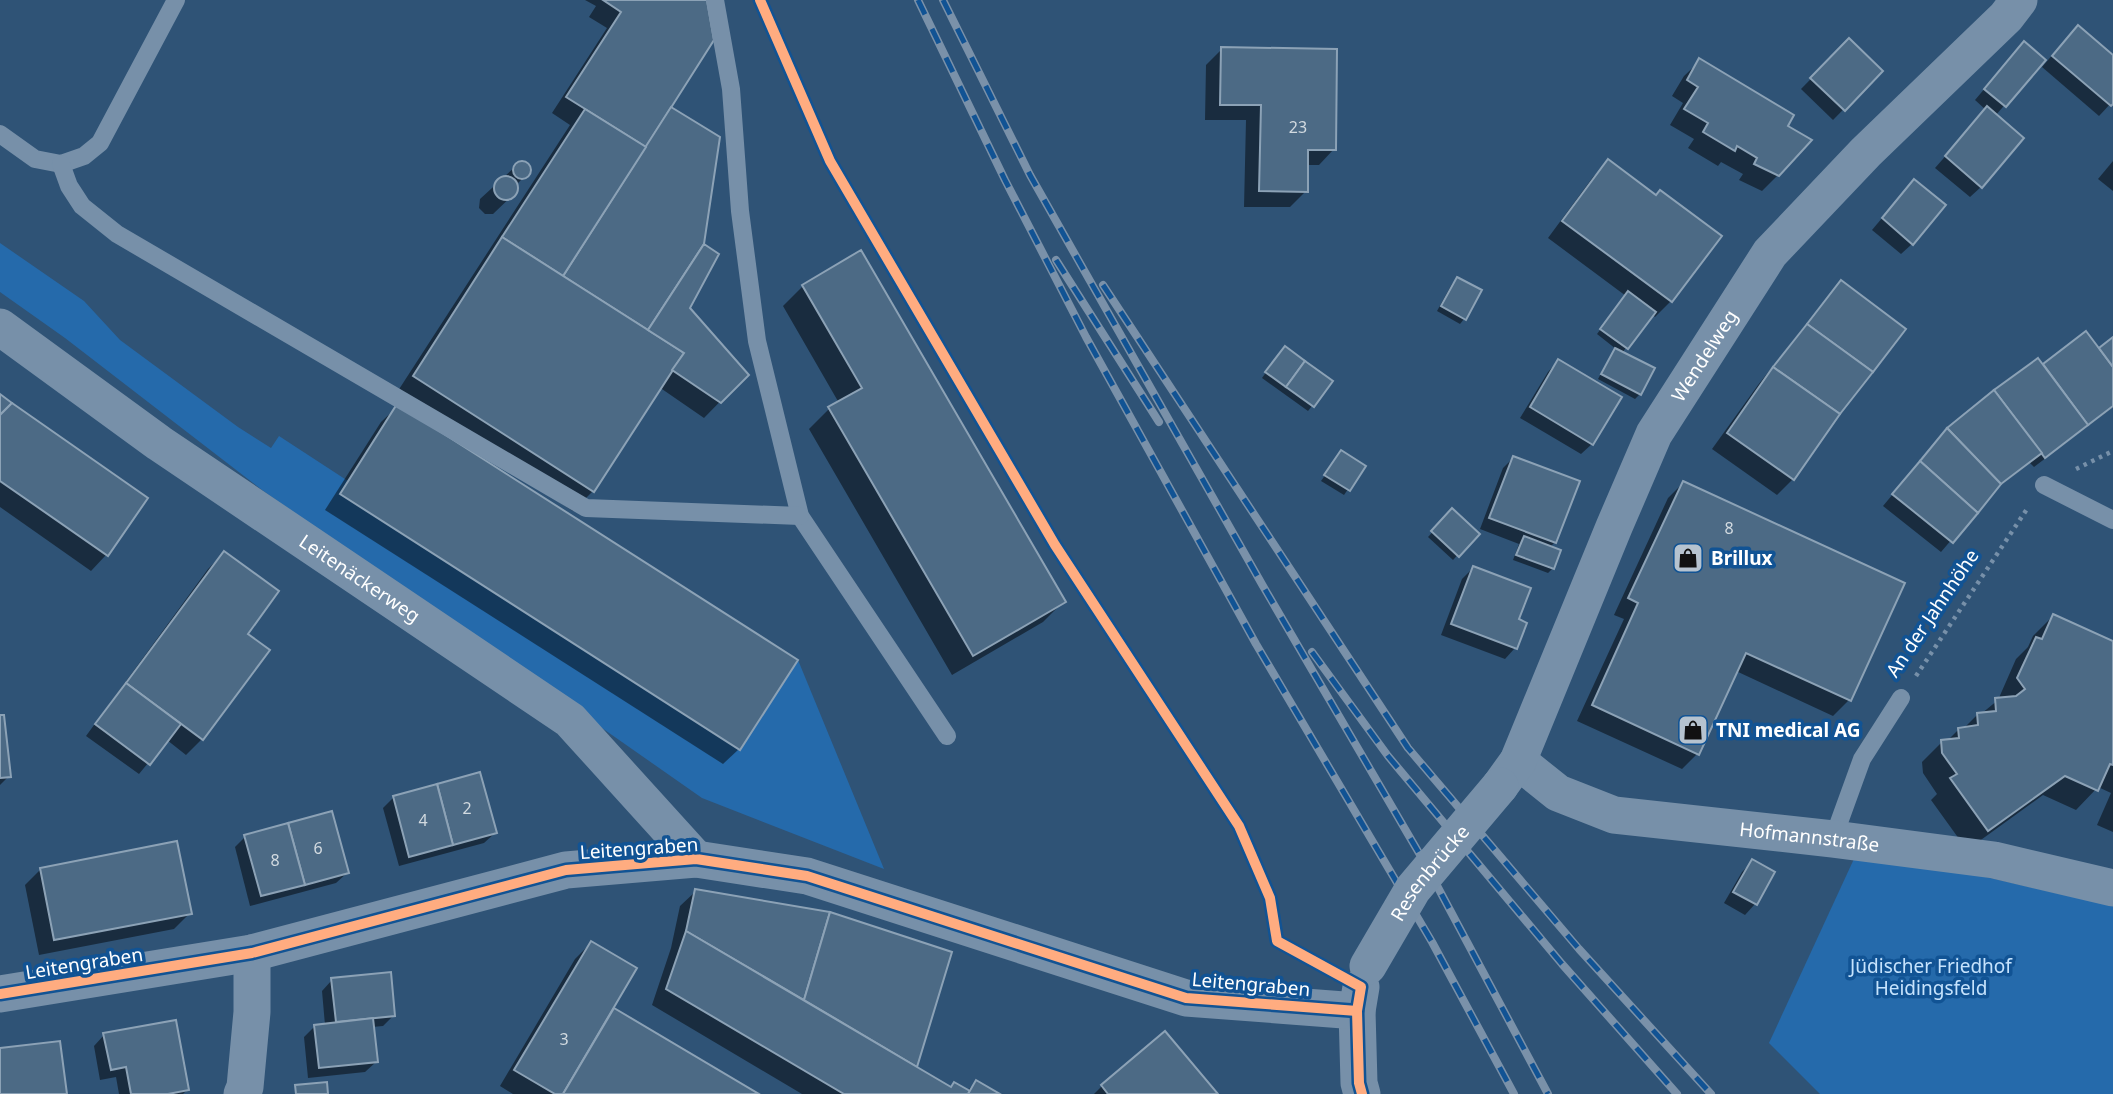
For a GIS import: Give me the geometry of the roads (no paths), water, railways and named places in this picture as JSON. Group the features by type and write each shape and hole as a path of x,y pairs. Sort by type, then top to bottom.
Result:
{"street":[{"name":"Wendelweg","path":"1509,773 1654,434 1770,253 1866,152 2006,17 2019,0"},
{"name":"Leitenäckerweg","path":"0,327 159,443 570,720 696,859"},
{"name":"Hofmannstraße","path":"1509,773 1614,815 1994,860 2113,888"},
{"name":"Resenbrücke","path":"1362,1094 1359,1083 1357,1011 1368,966 1413,889 1509,773"},
{"name":"Leitengraben","path":"0,994 252,953 566,870 696,859 807,876 1186,998 1357,1011"},
{"path":"242,1094 245,1087 252,1012 252,953"}],"lane":[{"path":"0,134 35,159 61,164 84,156 100,142 176,0"},
{"path":"715,0 731,89 740,211 757,341 800,516 947,736"},
{"path":"61,164 69,186 82,206 117,234 586,508 800,516"},
{"path":"2044,485 2113,520"},
{"name":"An der Jahnhöhe","path":"1833,839 1862,759 1901,698"}],"railway":[{"path":"918,0 1005,180 1086,337 1256,644 1432,942 1514,1094"},
{"path":"943,0 1030,175 1263,586 1426,865 1548,1094"},
{"path":"1056,260 1159,422"},
{"path":"1103,285 1408,748 1579,949 1711,1094"},
{"path":"1312,652 1388,756 1562,964 1677,1094"}],"place":[{"name":"Brillux","path":"1688,558"},
{"name":"TNI medical AG","path":"1693,730"}],"park label":[{"name":"Jüdischer Friedhof Heidingsfeld","path":"1931,977"}]}
